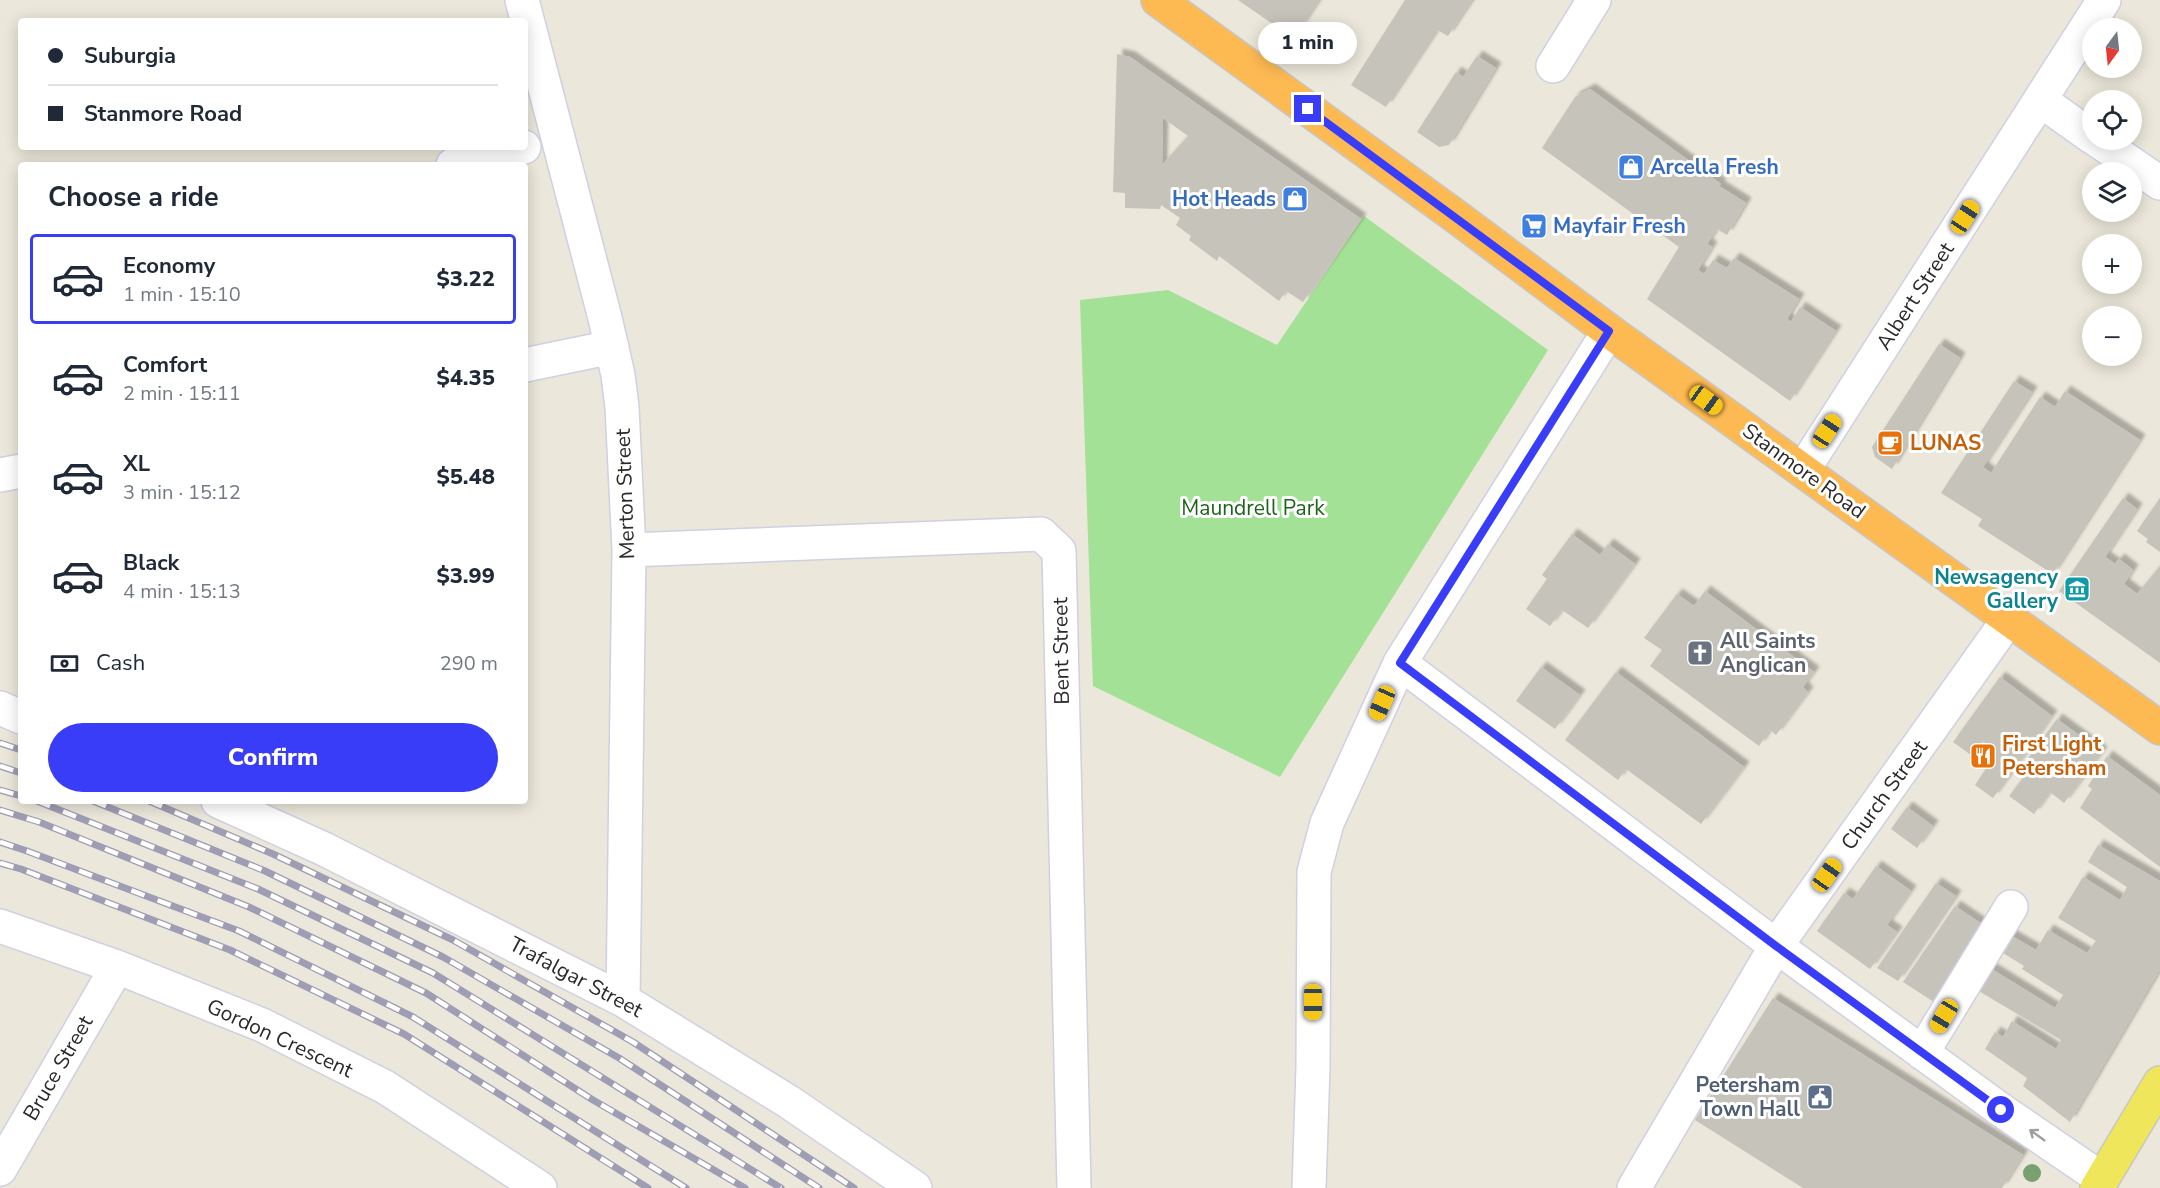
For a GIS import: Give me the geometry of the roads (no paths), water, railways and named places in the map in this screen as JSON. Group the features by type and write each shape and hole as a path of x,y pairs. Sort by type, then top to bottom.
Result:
{"highway":[{"name":"Stanmore Road","path":"1158,0 1609,331 2160,728"}],"main road":[{"path":"2099,1184 2160,1083"}],"street":[{"name":"Merton Street","path":"522,0 527,18"},
{"path":"1553,66 1594,0"},
{"name":"Albert Street","path":"1803,470 2104,0"},
{"name":"Merton Street","path":"528,22 612,347 622,407 628,550 623,1000"},
{"path":"2040,100 2082,129"},
{"path":"528,146 559,138"},
{"path":"465,162 513,150"},
{"path":"2112,150 2160,183"},
{"path":"1309,1188 1313,1067 1314,872 1327,823 1400,663 1609,331"},
{"path":"528,364 612,347"},
{"path":"0,475 18,472"},
{"name":"Bent Street","path":"628,550 1041,534 1059,551 1074,1188"},
{"name":"Church Street","path":"1634,1188 1776,946 2008,620"},
{"path":"1400,663 1776,946 2055,1149 2099,1184"},
{"path":"0,708 18,716"},
{"name":"Trafalgar Street","path":"225,804 324,849 623,1000 789,1102 915,1188"},
{"path":"1922,1053 2012,907"},
{"name":"Gordon Crescent","path":"0,926 117,967 262,1026 385,1087 540,1188"},
{"name":"Bruce Street","path":"0,1169 117,967"}],"railway":[{"path":"0,743 18,749"},
{"path":"0,766 18,772"},
{"path":"0,790 18,795"},
{"path":"45,804 258,889 433,973 781,1188"},
{"path":"100,804 265,871 443,957 619,1058 819,1188"},
{"path":"156,804 273,854 453,940 633,1042 854,1188"},
{"path":"0,810 39,822 249,907 426,993 593,1100 745,1188"},
{"path":"0,842 239,931 413,1017 686,1188"},
{"path":"0,863 21,869 230,950 404,1034 648,1188"}],"place":[{"name":"Arcella Fresh","path":"1631,167"},
{"name":"Hot Heads","path":"1295,199"},
{"name":"Mayfair Fresh","path":"1534,226"},
{"name":"LUNAS","path":"1890,443"},
{"name":"Newsagency Gallery","path":"2077,589"},
{"name":"All Saints Anglican","path":"1700,653"},
{"name":"First Light Petersham","path":"1983,756"},
{"name":"Petersham Town Hall","path":"1820,1097"}],"park label":[{"name":"Maundrell Park","path":"1253,508"}]}
